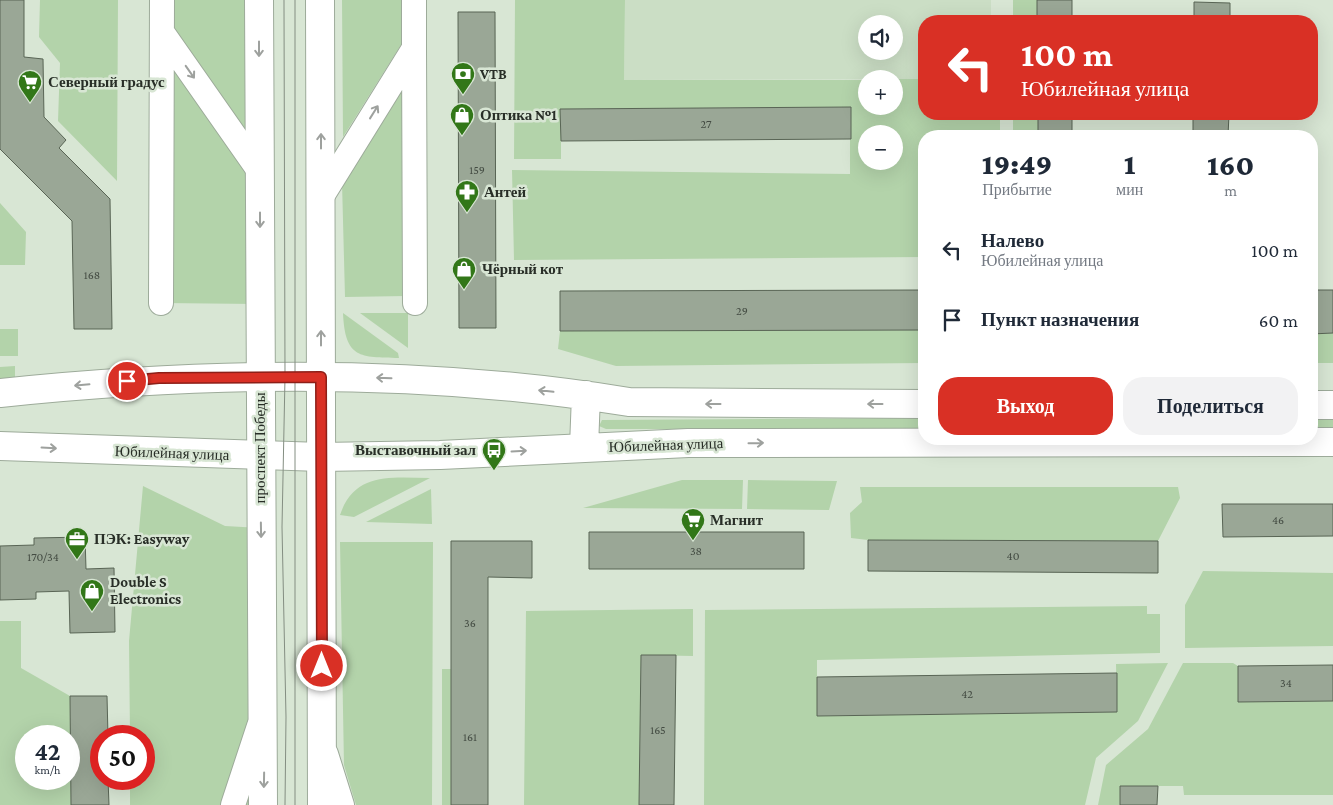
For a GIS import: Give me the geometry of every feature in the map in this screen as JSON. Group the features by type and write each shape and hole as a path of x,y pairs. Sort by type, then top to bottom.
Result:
{"street":[{"path":"162,0 162,302"},
{"name":"проспект Победы","path":"259,0 263,805"},
{"path":"320,0 322,805"},
{"path":"414,0 415,303"},
{"path":"162,32 260,172"},
{"path":"321,198 414,48"},
{"path":"0,393 159,378 321,377 440,380 586,395 629,402 686,404 918,404"},
{"path":"584,447 586,395"},
{"path":"1318,405 1333,405"},
{"name":"Юбилейная улица","path":"0,446 321,457 440,455 584,447 918,442"},
{"name":"Юбилейная улица","path":"1318,442 1333,442"},
{"path":"233,805 264,708"},
{"path":"322,740 342,805"}],"shaded area":[{"path":"625,0 991,0 991,15 918,15 918,79 903,79 903,70 858,70 858,79 624,80"}],"green space":[{"path":"40,0 118,0 117,181 58,121 60,63 39,37"},
{"path":"162,0 259,0 260,304 162,303"},
{"path":"342,0 405,0 404,40 343,137"},
{"path":"515,0 625,0 624,80 858,80 858,115 903,115 903,79 918,79 918,120 1000,120 1000,130 918,130 918,257 514,260 512,170 850,174 850,107 561,109 561,159 514,159"},
{"path":"1013,0 1037,0 1037,15 1013,15"},
{"path":"406,89 406,296 345,297 342,182 397,95"},
{"path":"1013,120 1038,120 1038,130 1013,130"},
{"path":"0,203 26,232 25,265 0,265"},
{"path":"343,313 398,353 399,358 374,357 357,352 351,347 347,339"},
{"path":"360,313 408,313 408,348"},
{"path":"0,329 18,329 18,356 0,356"},
{"path":"918,330 918,363 616,366 558,349 560,331"},
{"path":"1333,333 1333,363 1318,363 1318,334"},
{"path":"15,366 15,383 0,385 0,367"},
{"path":"918,418 918,429 606,429 599,426 602,420"},
{"path":"1318,420 1333,420 1333,431 1318,430"},
{"path":"389,478 430,478 354,517 340,515 355,491 365,484"},
{"path":"682,480 743,480 742,509 583,508"},
{"path":"748,480 837,481 829,510 747,509"},
{"path":"143,486 225,526 261,528 263,805 130,805 130,790 155,790 155,725 130,725 129,641"},
{"path":"860,487 1178,487 1180,498 1158,541 868,540 851,538 850,513 862,502"},
{"path":"431,489 432,524 366,522"},
{"path":"340,542 433,542 432,805 356,805 344,765"},
{"path":"1203,571 1333,573 1333,646 1185,648 1185,605"},
{"path":"1147,606 1147,614 1160,614 1160,653 817,660 817,716 1117,712 1116,664 1168,663 1138,721 1096,758 1085,805 704,805 705,610"},
{"path":"693,609 693,656 641,655 639,805 524,805 526,611"},
{"path":"0,621 21,621 21,668 70,696 70,725 15,725 15,790 71,790 71,805 0,805"},
{"path":"1183,663 1233,663 1238,666 1239,702 1333,701 1333,795 1184,795 1183,786 1158,786 1120,805 1098,805 1106,765 1148,729"},
{"path":"442,669 452,669 451,805 442,805"}],"building":[{"path":"0,0 24,0 24,57 43,59 44,117 66,140 59,148 110,199 112,329 74,329 72,221 0,149"},
{"path":"1037,0 1072,0 1072,15 1037,15"},
{"path":"1194,2 1230,3 1230,15 1194,15"},
{"path":"458,12 495,12 496,328 459,328"},
{"path":"851,107 851,139 561,141 560,109"},
{"path":"1038,120 1072,120 1072,130 1038,130"},
{"path":"1193,120 1229,120 1228,130 1193,130"},
{"path":"918,290 918,330 560,331 560,291"},
{"path":"1318,290 1333,290 1333,333 1318,334"},
{"path":"1222,504 1333,504 1333,536 1223,537"},
{"path":"589,532 804,532 804,569 589,569"},
{"path":"85,537 86,569 114,568 115,632 70,633 69,591 36,592 36,599 0,600 0,546 34,545 34,538"},
{"path":"868,540 1158,541 1158,573 868,571"},
{"path":"451,541 532,541 532,578 488,577 488,805 451,805"},
{"path":"641,655 676,655 674,805 639,805"},
{"path":"1333,665 1333,701 1238,702 1238,666"},
{"path":"1117,673 1117,712 817,716 817,677"},
{"path":"70,696 107,696 108,725 90,725 90,790 108,790 109,805 71,805 71,790 80,790 80,725 70,725"},
{"path":"1120,786 1158,786 1157,805 1120,805"}],"tram line":[{"path":"284,0 285,377 282,527 286,717 285,805"},
{"path":"295,0 295,805"}],"place":[{"name":"VTB","path":"463,95"},
{"name":"Северный градус","path":"30,103"},
{"name":"Оптика №1","path":"462,136"},
{"name":"Антей","path":"467,213"},
{"name":"Чёрный кот","path":"464,290"},
{"name":"Выставочный зал","path":"494,471"},
{"name":"Магнит","path":"693,541"},
{"name":"ПЭК: Easyway","path":"77,560"},
{"name":"Double S Electronics","path":"92,612"}],"route":[{"path":"127,381 159,378 321,377 322,666"}]}
